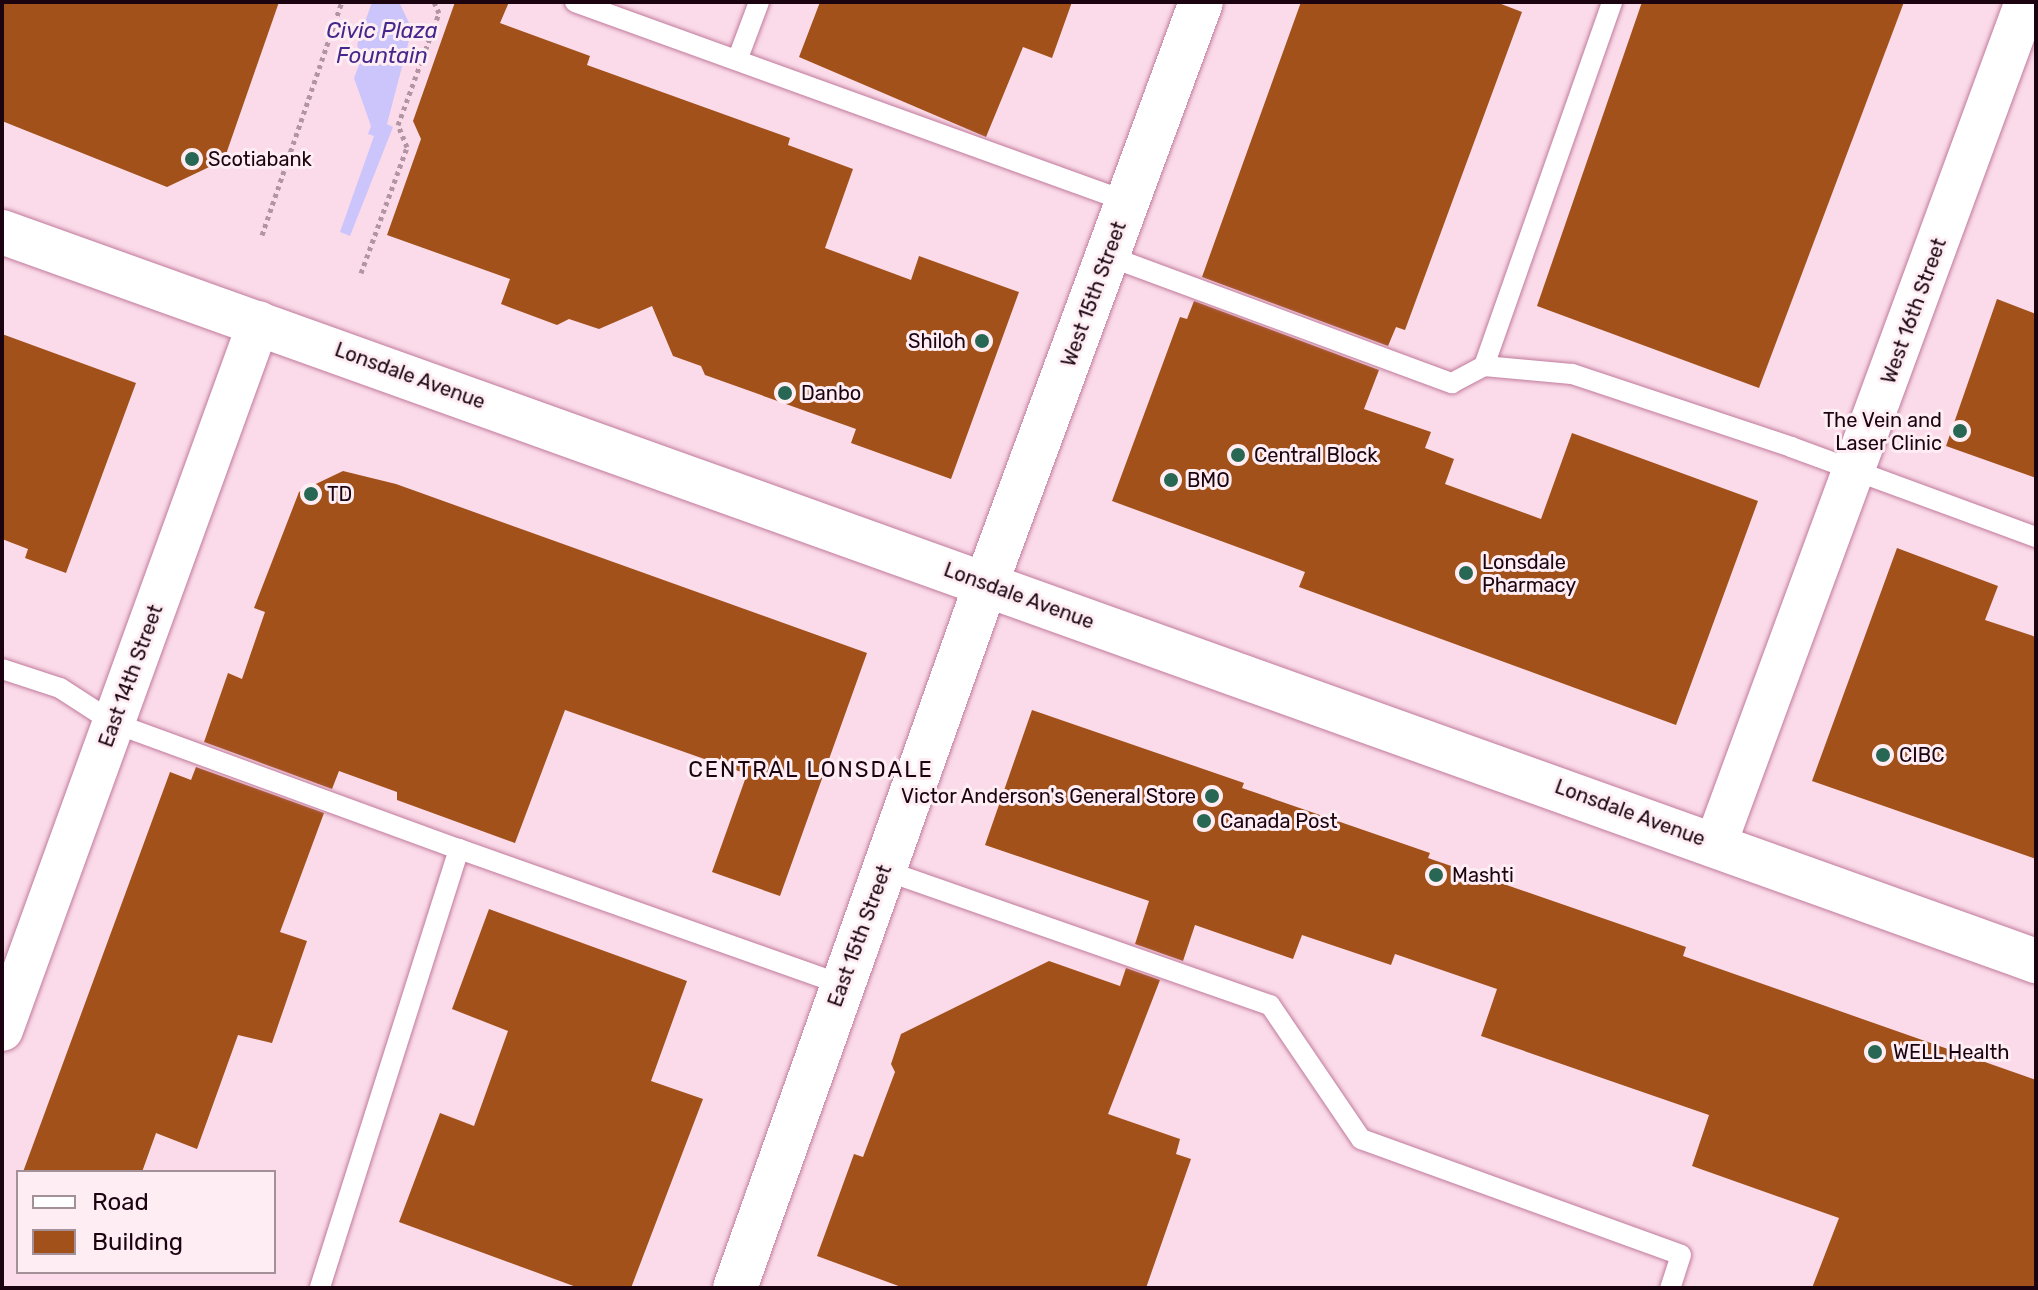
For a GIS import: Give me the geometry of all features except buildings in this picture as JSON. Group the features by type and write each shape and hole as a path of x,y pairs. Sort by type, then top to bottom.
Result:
{"main road":[{"name":"West 15th Street","path":"986,584 1201,2"},
{"name":"Lonsdale Avenue","path":"2,232 1716,843 2036,961"},
{"name":"East 15th Street","path":"735,1288 986,584"}],"street":[{"name":"West 16th Street","path":"1716,843 1857,470 2026,2"},
{"name":"East 14th Street","path":"2,1030 259,322"}],"lane":[{"path":"575,2 738,58 1128,202"},
{"path":"738,58 759,2"},
{"path":"1484,366 1612,2"},
{"path":"1108,256 1452,383 1484,366 1572,374 1857,470 2036,537"},
{"path":"2,669 60,688 114,723 842,985"},
{"path":"320,1288 459,849"},
{"path":"884,870 1270,1005 1361,1139 1681,1255 1670,1288"}],"path":[{"path":"262,235 342,2"},
{"path":"361,273 407,147 398,125 439,13 434,2"}],"water":[{"name":"Civic Plaza Fountain","path":"372,2 399,2 412,29 387,124 393,127 350,236 340,232 374,136 368,134 371,126 354,78 362,57 357,45"}],"place":[{"name":"Scotiabank","path":"192,159"},
{"name":"Shiloh","path":"982,341"},
{"name":"Danbo","path":"785,393"},
{"name":"The Vein and Laser Clinic","path":"1960,431"},
{"name":"Central Block","path":"1238,455"},
{"name":"BMO","path":"1171,480"},
{"name":"TD","path":"311,494"},
{"name":"Lonsdale Pharmacy","path":"1466,573"},
{"name":"CIBC","path":"1883,755"},
{"name":"Victor Anderson's General Store","path":"1212,796"},
{"name":"Canada Post","path":"1204,821"},
{"name":"Mashti","path":"1436,875"},
{"name":"WELL Health","path":"1875,1052"}],"district":[{"name":"CENTRAL LONSDALE","path":"811,770"}]}
